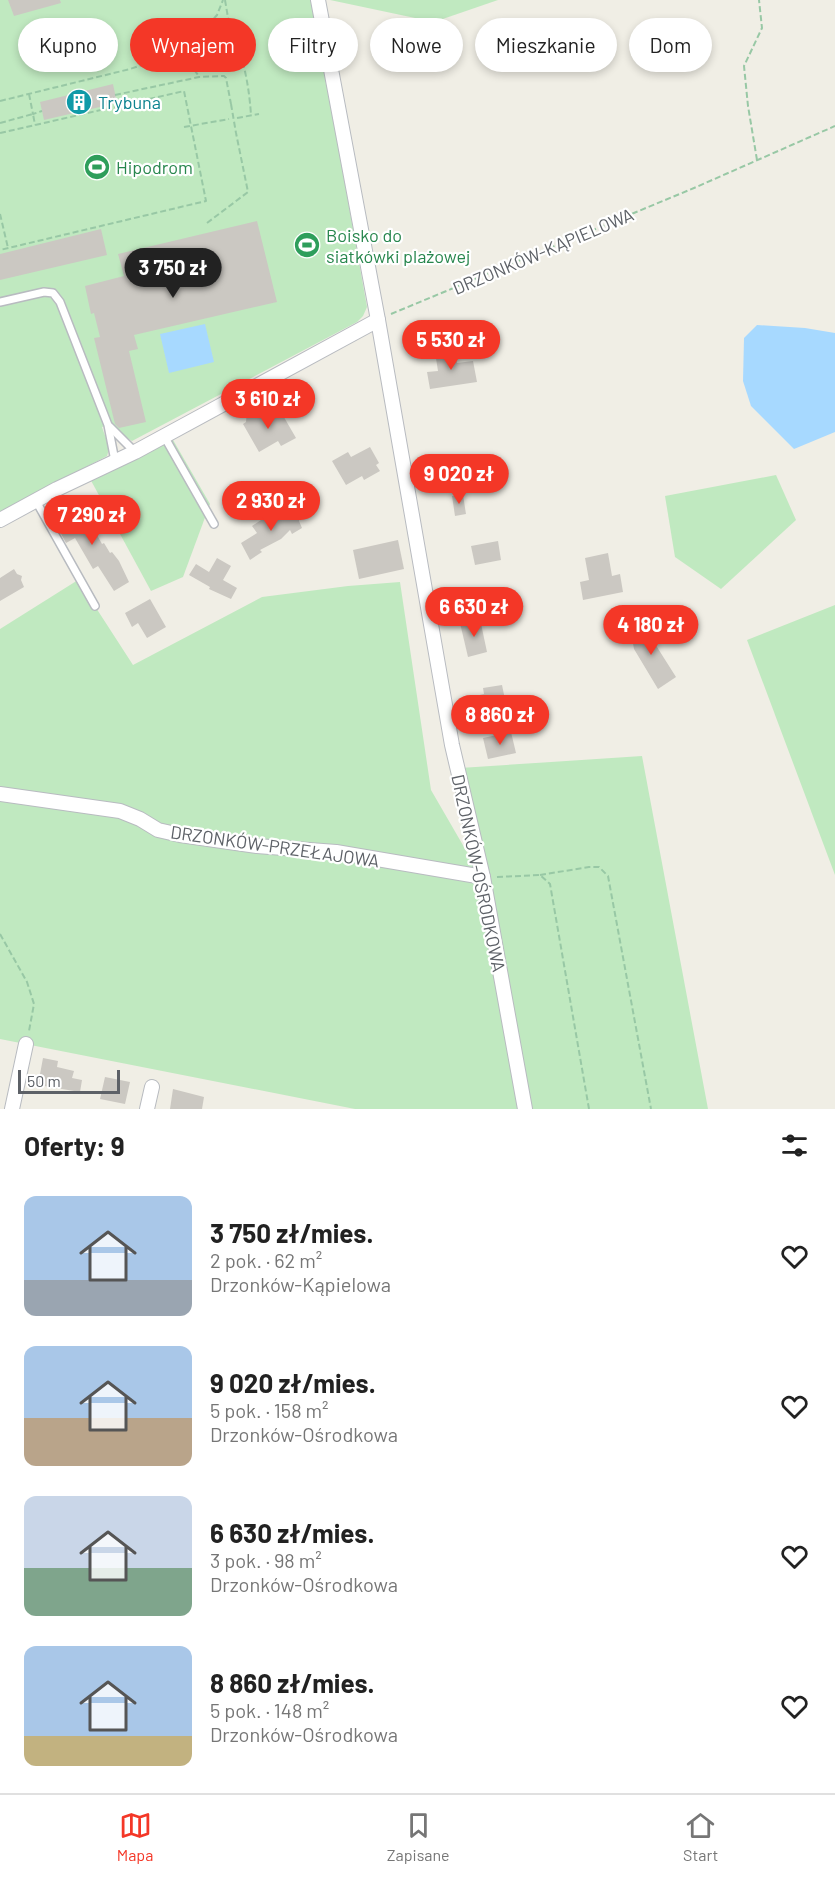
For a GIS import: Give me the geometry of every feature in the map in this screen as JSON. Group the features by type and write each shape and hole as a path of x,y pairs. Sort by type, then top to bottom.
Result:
{"street":[{"name":"DRZONKÓW-OŚRODKOWA","path":"318,0 378,320 452,745 483,877 525,1109"},
{"path":"0,520 135,452 378,320"},
{"name":"DRZONKÓW-PRZEŁAJOWA","path":"0,794 120,811 158,830 180,835 257,846 336,852 483,877"},
{"path":"0,1106 12,1109 26,1044"},
{"path":"147,1109 152,1088"}],"lane":[{"path":"0,302 44,292 53,293 60,302 108,425 115,461"},
{"path":"108,425 135,452"},
{"path":"164,436 214,524"},
{"path":"36,501 95,606"}],"path":[{"path":"214,18 224,0"},
{"path":"224,0 228,18"},
{"path":"758,160 747,106 744,66 762,28 759,0"},
{"path":"0,101 130,69"},
{"path":"197,72 199,77"},
{"path":"245,72 251,115"},
{"path":"115,95 199,77 224,76 226,78 248,192 207,223"},
{"path":"0,133 184,91 206,201 0,250"},
{"path":"28,94 35,125"},
{"path":"0,123 42,111"},
{"path":"237,118 259,114"},
{"path":"184,127 229,119"},
{"name":"DRZONKÓW-KĄPIELOWA","path":"378,320 835,126"},
{"path":"0,214 8,248"},
{"path":"483,877 540,875 589,867 599,867 608,876 651,1109"},
{"path":"540,875 545,878 553,890 589,1109"},
{"path":"0,934 27,982 34,1005 26,1044"}],"green space":[{"path":"0,0 312,0 315,18 268,18 268,72 325,72 367,307 363,316 357,322 132,441 115,430 112,424 102,427 108,445 107,456 0,512"},
{"path":"330,0 498,0 446,18 415,18"},
{"path":"169,433 210,504 183,577 151,591 88,475"},
{"path":"776,475 796,520 721,589 675,557 665,496"},
{"path":"78,580 133,665 262,597 400,582 431,790 486,885 460,768 642,756 708,1109 355,1109 0,1039 0,629"},
{"path":"835,605 835,875 747,640"}],"water":[{"path":"205,324 214,362 169,373 160,334"},
{"path":"757,325 805,328 835,333 835,432 794,449 751,406 743,381 744,338"}],"building":[{"path":"8,0 60,0 61,3 14,16"},
{"name":"Trybuna","path":"113,84 117,103 44,120 40,102"},
{"path":"257,221 277,302 134,335 138,349 129,351 146,422 119,428 115,424 94,338 100,337 94,313 91,314 85,286 124,276 118,254"},
{"path":"101,229 107,255 0,280 0,254"},
{"path":"454,349 457,363 473,361 477,382 430,389 427,372 438,371 435,352"},
{"path":"247,411 261,413 266,421 281,412 296,438 281,446 278,441 259,452 243,424 246,422"},
{"path":"370,447 379,463 376,465 380,471 364,480 362,476 346,485 332,461 348,452 351,457"},
{"path":"463,495 466,514 455,516 452,496"},
{"path":"81,506 102,544 104,543 119,561 129,582 114,591 98,566 93,569 75,538 66,543 54,521"},
{"path":"270,511 272,515 280,511 284,516 293,511 296,516 300,517 302,528 292,534 290,530 281,539 260,550 262,552 250,560 241,543 257,533 252,526 261,520 259,517"},
{"path":"398,540 404,569 359,579 353,550"},
{"path":"498,541 501,560 475,565 471,546"},
{"path":"608,553 612,576 620,574 623,592 583,600 580,582 589,580 585,558"},
{"path":"217,558 231,566 223,580 237,588 231,599 209,589 210,587 189,575 196,564 209,572"},
{"path":"14,569 22,576 24,587 0,601 0,578"},
{"path":"150,599 166,627 147,638 138,623 132,627 125,613"},
{"path":"480,619 487,652 468,657 460,623"},
{"path":"649,624 650,636 676,677 658,689 634,649 630,627"},
{"path":"502,685 507,709 475,715 471,697 484,694 483,688"},
{"path":"511,732 516,753 488,759 483,738"},
{"path":"43,1058 58,1061 57,1067 74,1071 72,1078 82,1080 80,1092 38,1085"},
{"path":"105,1077 130,1082 125,1104 100,1099"},
{"path":"173,1089 204,1097 202,1109 170,1109"}],"place":[{"name":"Trybuna","path":"79,102"},
{"name":"Hipodrom","path":"97,167"},
{"name":"Boisko do siatkówki plażowej","path":"307,245"}]}
